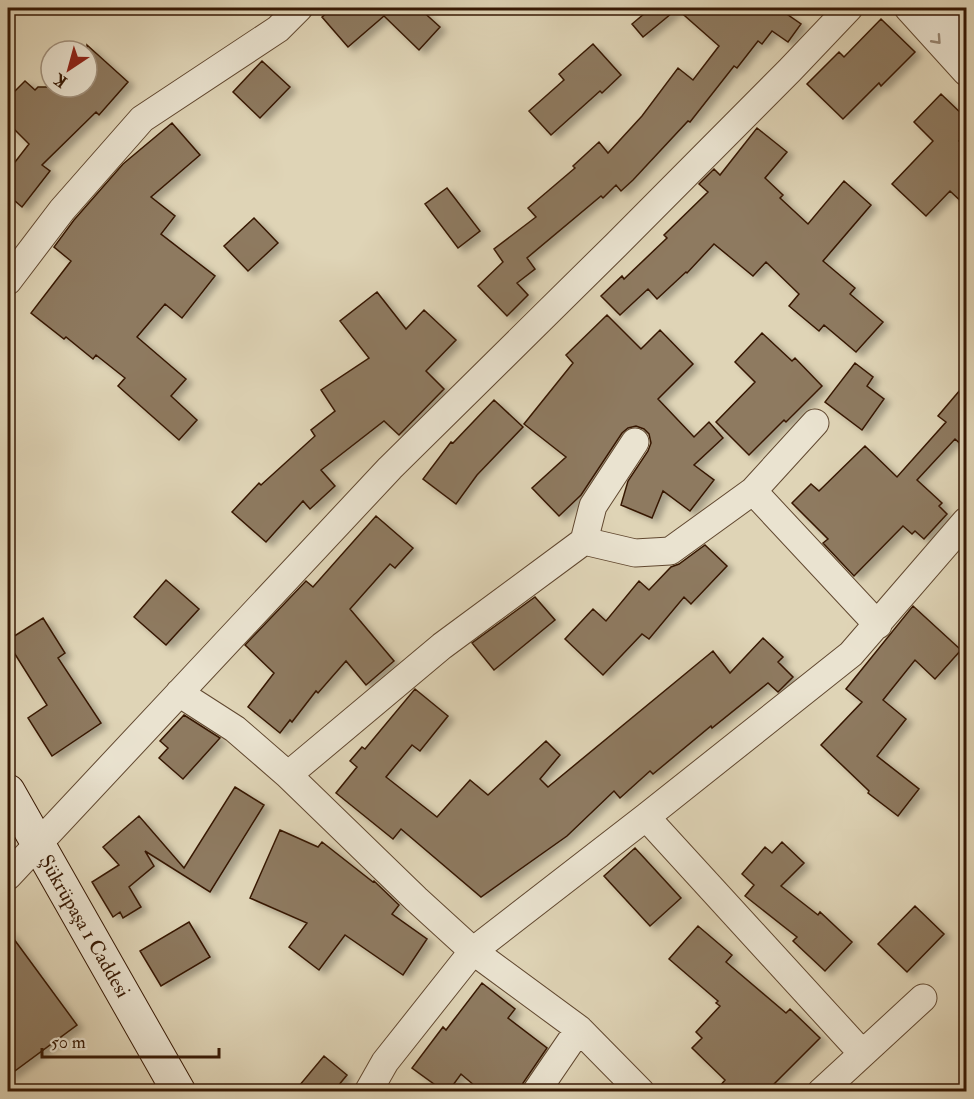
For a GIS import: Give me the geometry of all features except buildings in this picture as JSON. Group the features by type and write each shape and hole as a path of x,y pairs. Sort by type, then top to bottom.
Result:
{"main road":[{"name":"Şükrüpaşa 1 Caddesi","path":"8,791 179,1092"}],"street":[{"path":"8,281 62,210 142,119 278,29 299,8"},
{"path":"8,876 390,468 625,236 849,8"},
{"path":"908,8 966,72"},
{"path":"944,8 966,33"},
{"path":"584,541 635,553 670,551 753,491 815,423"},
{"path":"288,775 442,646 584,541 593,506 635,442"},
{"path":"753,491 878,625"},
{"path":"368,1092 385,1062 473,951 646,818 851,654 966,521"},
{"path":"179,693 235,729 288,775 473,951 579,1029 641,1092"},
{"path":"646,818 862,1053"},
{"path":"821,1092 923,998"},
{"path":"537,1092 579,1029"}]}
